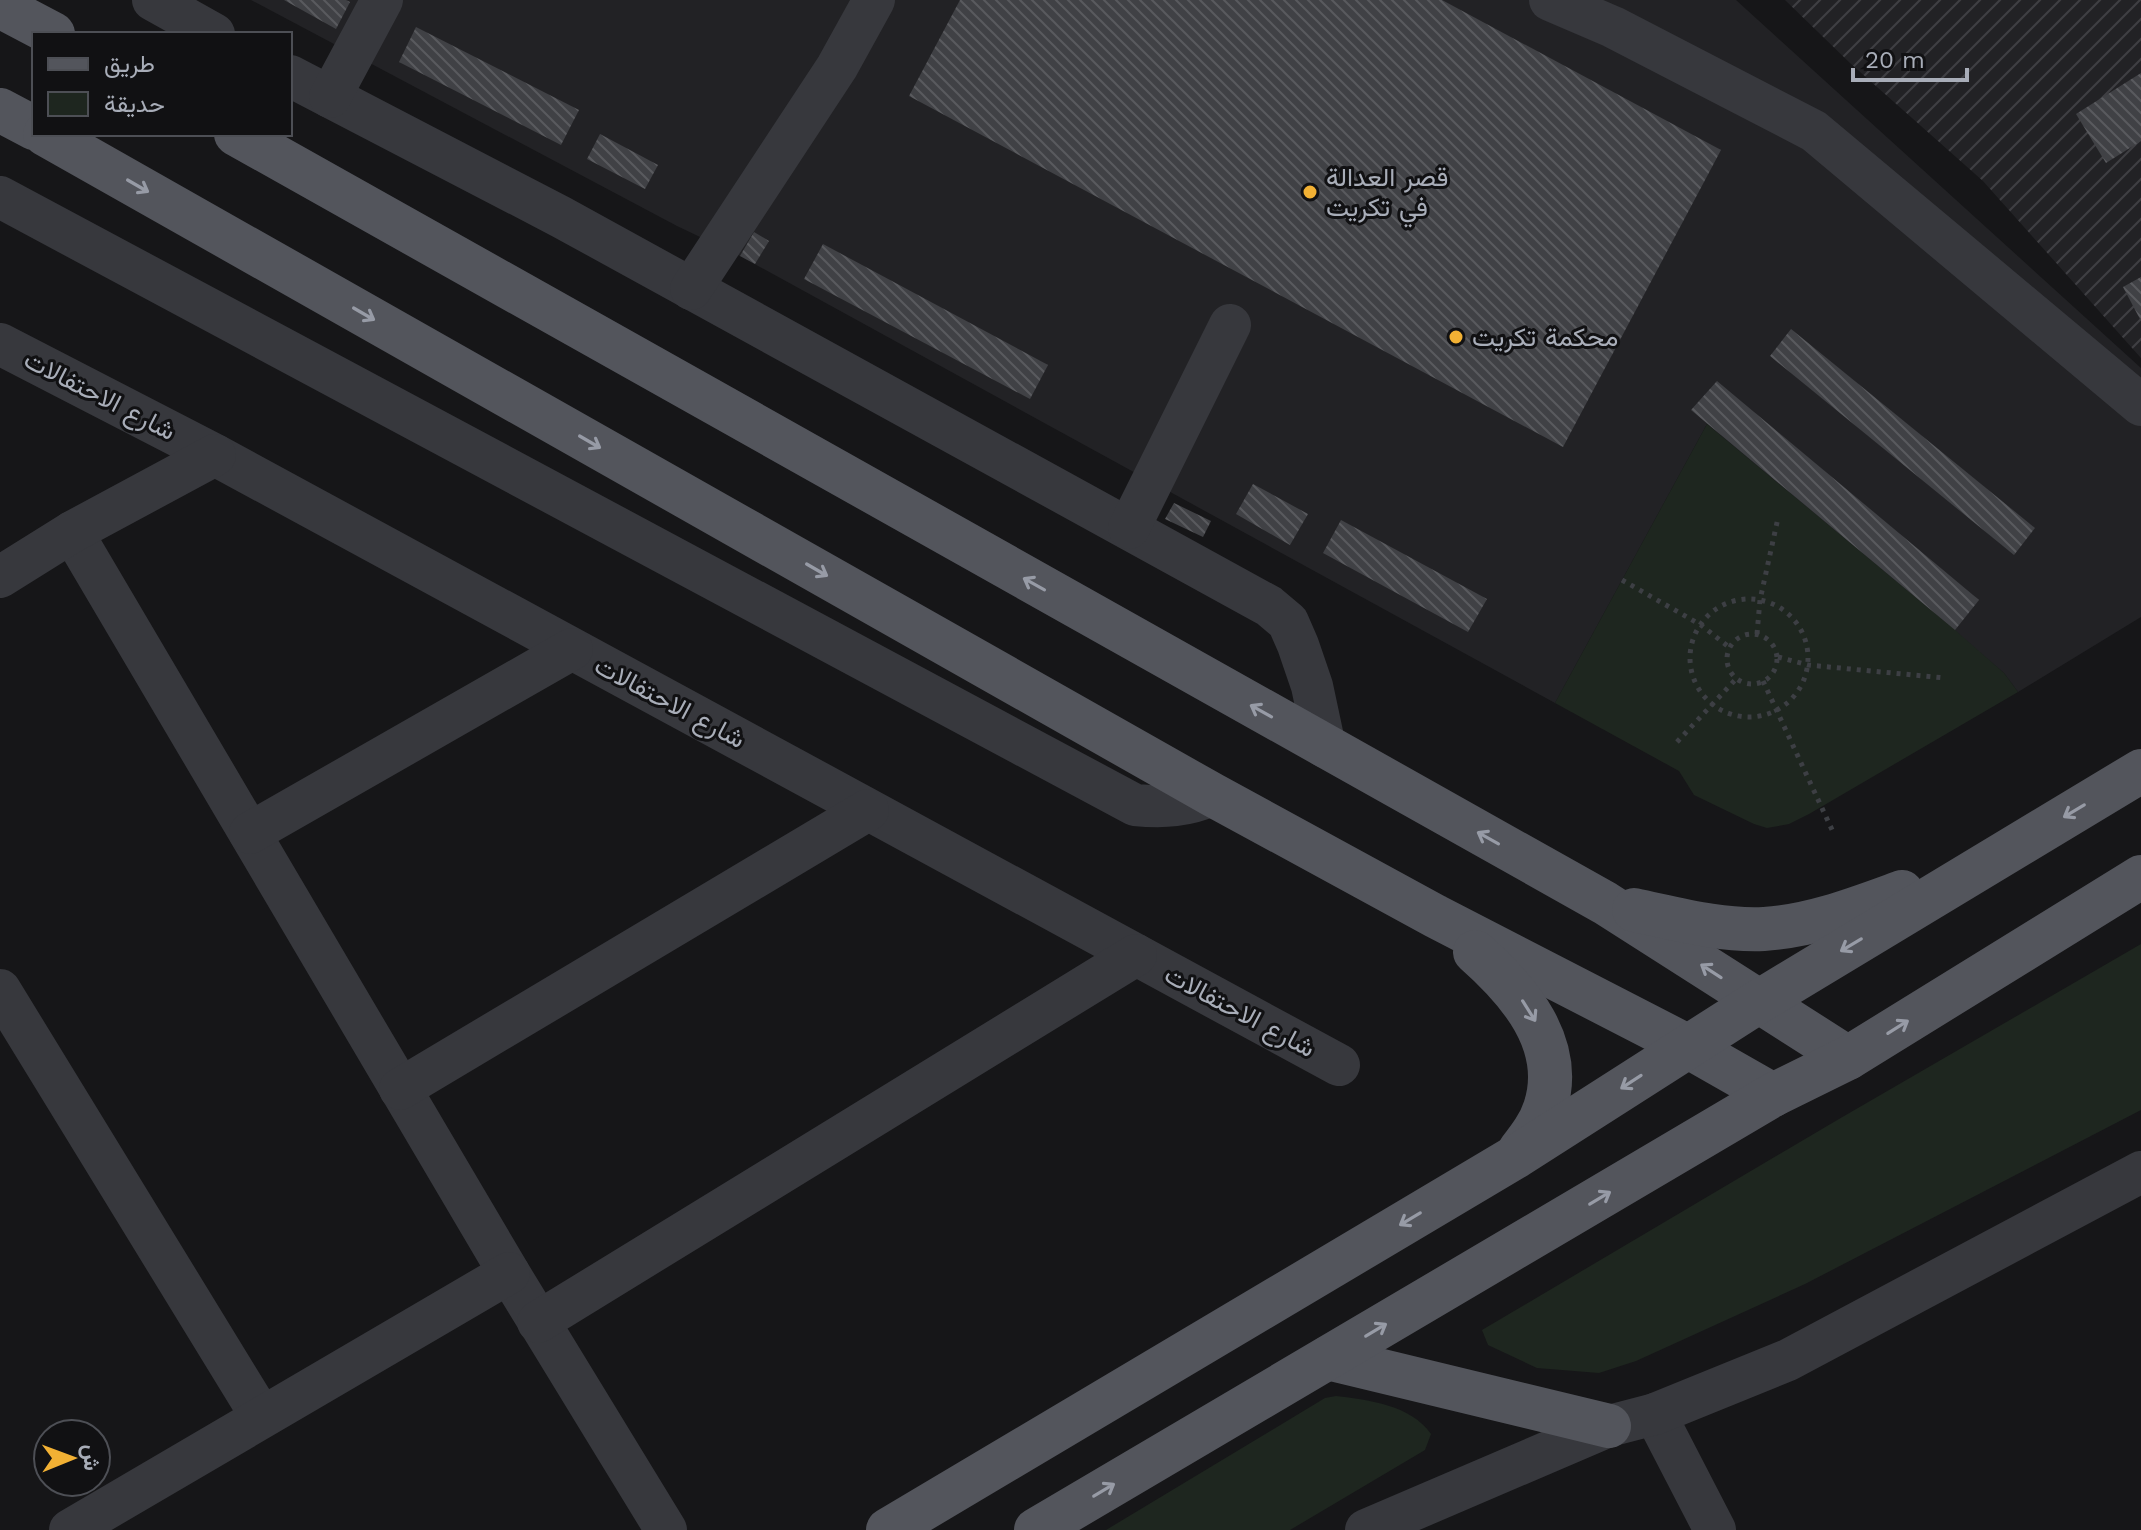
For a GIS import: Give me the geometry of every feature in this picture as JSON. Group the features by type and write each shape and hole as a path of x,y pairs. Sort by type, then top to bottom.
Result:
{"main road":[{"path":"0,6 49,32"},
{"path":"0,110 32,127"},
{"path":"240,136 1605,903 1848,1058"},
{"path":"70,140 1213,795 1435,916 1687,1046 1773,1095"},
{"path":"888,1530 1517,1156 1758,1002 2141,771"},
{"path":"1605,903 1692,923 1766,929 1845,913 1998,856"},
{"path":"1036,1530 1773,1095 1848,1058 2141,877"},
{"path":"1435,916 1518,995 1532,1014 1542,1036 1548,1062 1547,1105 1537,1127 1517,1156"},
{"path":"1328,1358 1609,1426"}],"street":[{"path":"153,0 210,32"},
{"path":"330,97 382,0"},
{"path":"691,289 837,67 874,0"},
{"path":"1550,0 1613,27 1814,131 2141,405"},
{"path":"292,77 561,217 1269,606 1288,622 1312,686 1325,747"},
{"path":"0,197 1135,805 1162,808 1213,795"},
{"path":"1129,528 1230,325"},
{"name":"شارع الاحتفالات","path":"0,344 215,455 1339,1065"},
{"path":"0,577 72,532 215,455"},
{"path":"72,532 538,1322 666,1530"},
{"path":"250,833 572,649"},
{"path":"400,1089 868,810"},
{"path":"538,1322 1136,955"},
{"path":"0,990 261,1416"},
{"path":"1366,1530 1609,1426 1655,1414 1788,1360 2141,1172"},
{"path":"70,1530 509,1273"},
{"path":"1655,1414 1715,1530"}],"path":[{"path":"1757,634 1760,600 1778,518"},
{"path":"1622,580 1701,625 1730,648"},
{"path":"1741,599 1760,600 1779,607 1795,619 1805,636 1808,665 1797,694 1766,716 1747,718 1728,714 1712,704 1699,690 1691,672 1691,652 1695,634 1706,618 1721,606 1741,599"},
{"path":"1757,634 1771,642 1778,657 1773,673 1763,681 1752,684 1736,679 1727,664 1730,648 1741,636 1757,634"},
{"path":"1778,657 1808,665 1945,678"},
{"path":"1677,742 1736,679"},
{"path":"1763,681 1834,834"}],"shaded area":[{"path":"251,0 1736,0 2141,368 2141,617 2018,692 2004,673 1707,424 1555,703 740,256 677,226"},
{"path":"1785,0 2141,0 2141,358 1983,181 1850,63"}],"green space":[{"path":"1707,424 1955,630 2004,673 2018,692 1809,814 1789,824 1767,828 1694,795 1679,771 1555,703"},
{"path":"2141,944 2141,1110 1805,1284 1636,1361 1599,1373 1537,1368 1488,1345 1482,1330"},
{"path":"1336,1396 1388,1406 1412,1416 1431,1434 1425,1450 1290,1530 1106,1530 1325,1398"}],"building":[{"path":"284,0 346,0 350,2 336,29"},
{"path":"960,0 1442,0 1721,150 1563,447 909,96"},
{"path":"416,27 579,110 561,145 399,62"},
{"path":"2141,73 2141,141 2106,163 2076,114"},
{"path":"600,134 658,165 645,189 587,159"},
{"path":"754,232 769,241 755,264 740,256"},
{"path":"823,244 1048,365 1030,399 804,279"},
{"path":"2141,277 2141,321 2123,287"},
{"path":"1791,329 2035,528 2014,555 1770,356"},
{"path":"1717,381 1979,600 1955,630 1691,410"},
{"path":"1253,484 1308,514 1290,545 1236,514"},
{"path":"1174,503 1211,521 1203,537 1165,519"},
{"path":"1341,520 1487,599 1468,632 1323,553"}],"place":[{"name":"قصر العدالة في تكريت","path":"1310,192"},
{"name":"محكمة تكريت","path":"1456,337"}]}
